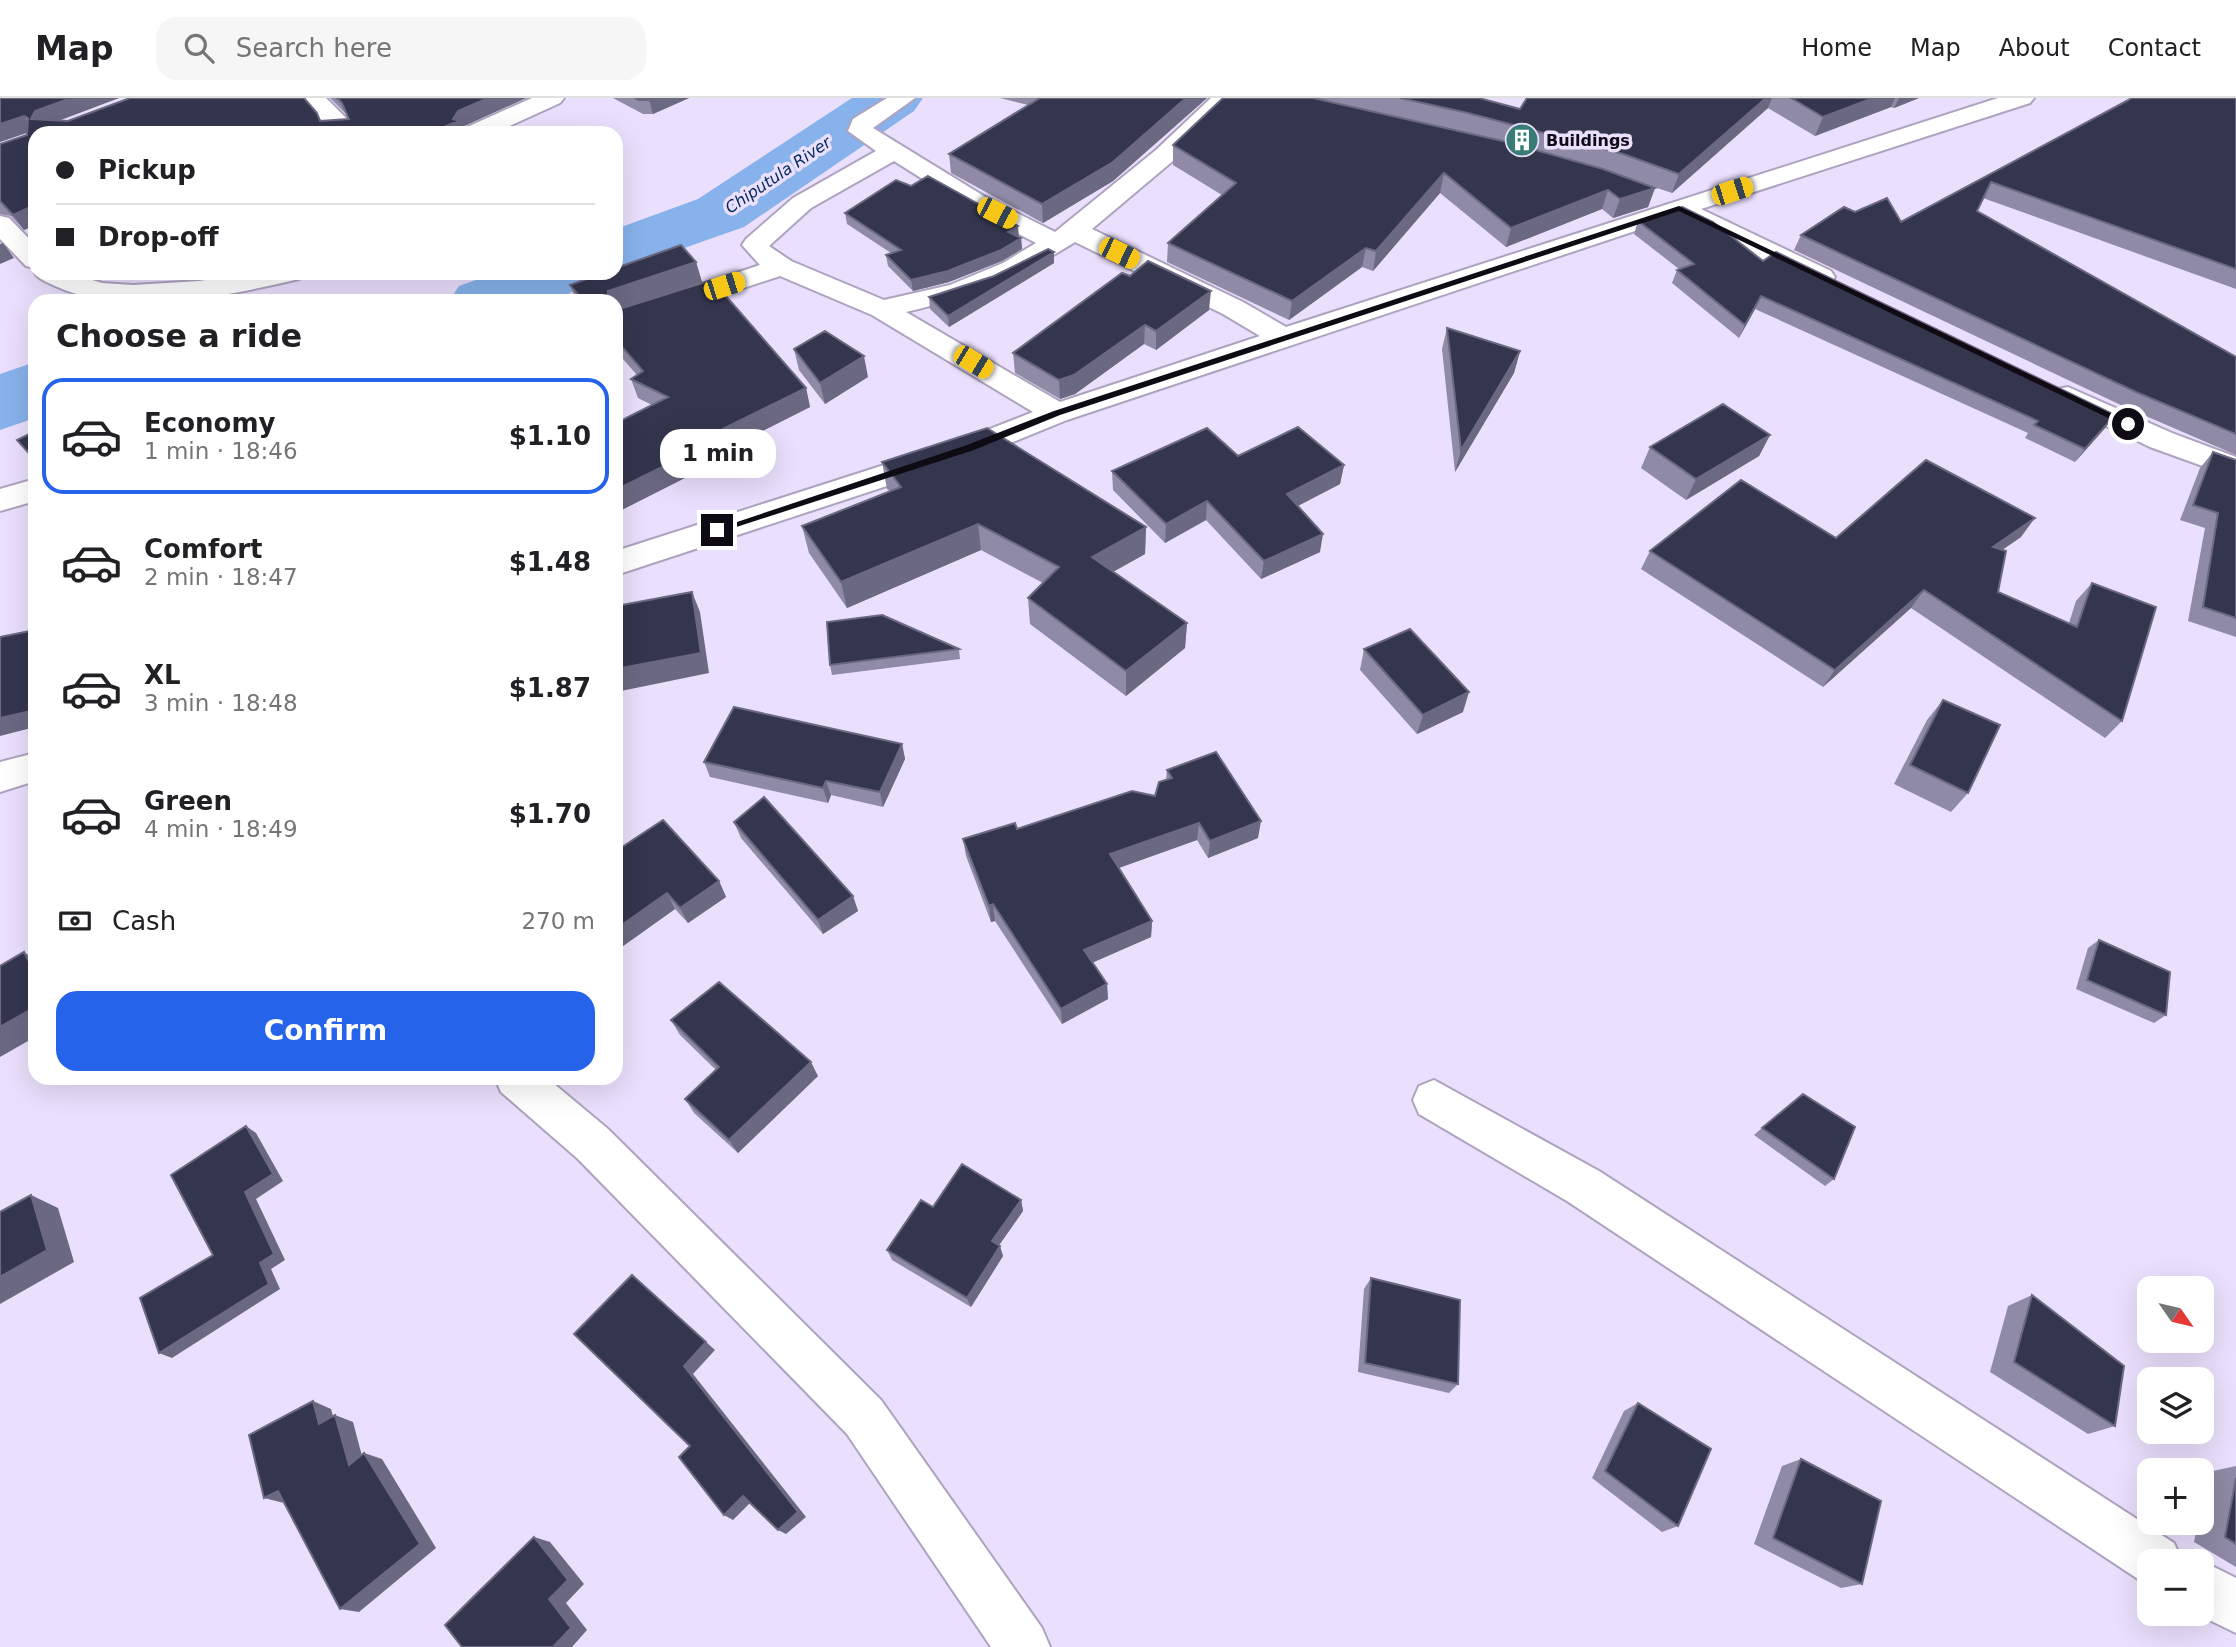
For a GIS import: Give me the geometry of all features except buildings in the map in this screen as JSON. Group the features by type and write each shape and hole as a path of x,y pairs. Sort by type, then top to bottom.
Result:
{"street":[{"path":"313,98 339,126"},
{"path":"490,126 552,98"},
{"path":"904,98 862,124 860,131 978,203 1233,309 1284,338"},
{"path":"882,309 984,283 1064,237 1165,155 1224,98"},
{"path":"623,561 971,447 1057,413 2007,100"},
{"path":"894,150 802,203 755,245 762,256 781,267 882,309 1057,413"},
{"path":"1644,193 1843,288"},
{"path":"0,224 28,253"},
{"path":"623,320 781,267"},
{"path":"59,280 67,285 106,291 156,292 213,289 256,280"},
{"path":"2042,384 2161,440 2236,468"},
{"path":"0,500 28,492"},
{"path":"0,777 28,769"},
{"path":"524,1085 593,1144 802,1350 864,1417 1023,1647"},
{"path":"1434,1100 1583,1186 2138,1549"},
{"path":"2214,1594 2236,1607"}],"waterway":[{"name":"Chiputula River","path":"623,249 721,213 893,98"},
{"name":"Chiputula River","path":"503,294 541,280"},
{"name":"Chiputula River","path":"0,406 28,390"}],"place":[{"name":"Buildings","path":"1522,140"}],"route":[{"path":"717,530 971,447 1057,413 1455,280 1679,209 2128,424"}]}
